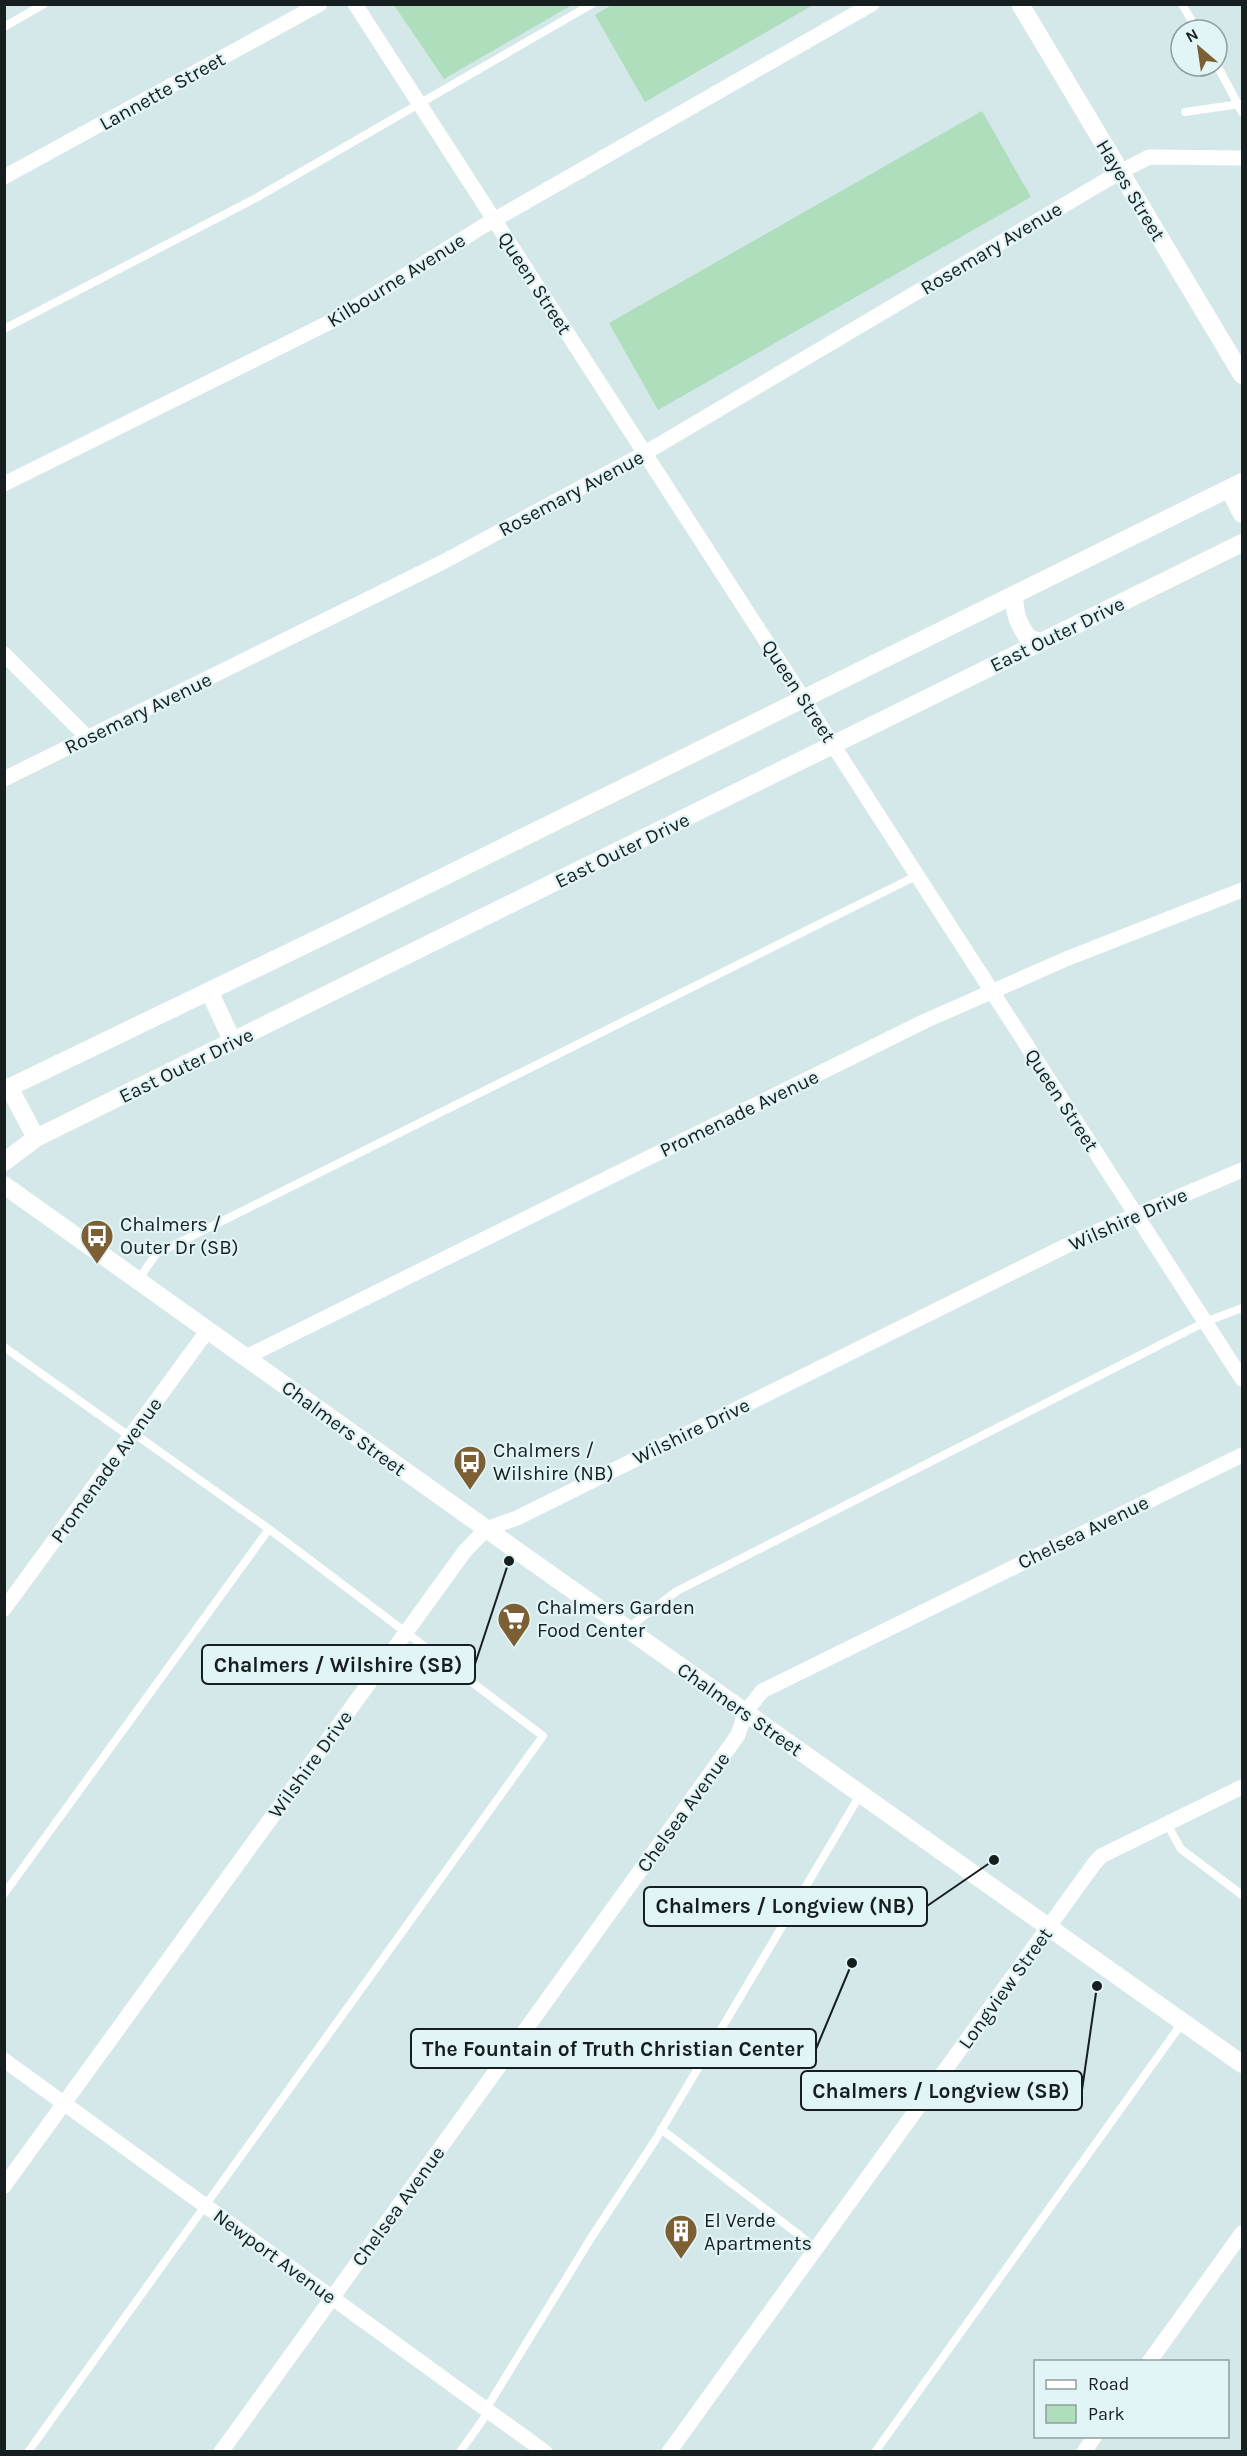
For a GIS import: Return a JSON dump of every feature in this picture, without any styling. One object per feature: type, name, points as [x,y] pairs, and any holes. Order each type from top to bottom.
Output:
[{"type":"street","name":"Lannette Street","points":[[4,177],[320,4]]},
{"type":"street","name":"Queen Street","points":[[355,4],[1242,1379]]},
{"type":"street","name":"Kilbourne Avenue","points":[[4,484],[336,319],[480,228],[872,4]]},
{"type":"street","name":"Hayes Street","points":[[1020,4],[1242,375]]},
{"type":"street","name":"Rosemary Avenue","points":[[4,779],[443,562],[645,453],[1149,157],[1242,158]]},
{"type":"street","points":[[36,1138],[7,1088],[209,992],[1236,485],[1242,514]]},
{"type":"street","name":"East Outer Drive","points":[[4,1162],[36,1138],[1242,543]]},
{"type":"street","points":[[1014,595],[1015,617],[1028,638],[1041,642]]},
{"type":"street","points":[[4,654],[88,738]]},
{"type":"street","name":"Promenade Avenue","points":[[246,1357],[915,1027],[1077,955],[1242,890]]},
{"type":"street","points":[[209,992],[233,1042]]},
{"type":"street","name":"Wilshire Drive","points":[[4,2186],[465,1551],[486,1529],[517,1518],[1082,1238],[1242,1170]]},
{"type":"street","name":"Chalmers Street","points":[[4,1185],[860,1795],[1242,2064]]},
{"type":"street","name":"Promenade Avenue","points":[[4,1609],[208,1330]]},
{"type":"street","name":"Chelsea Avenue","points":[[221,2451],[738,1735],[745,1713],[762,1691],[1242,1455]]},
{"type":"street","name":"Longview Street","points":[[669,2451],[1101,1856],[1242,1787]]},
{"type":"street","name":"Newport Avenue","points":[[4,2060],[545,2451]]},
{"type":"street","points":[[1150,2360],[1242,2233]]},
{"type":"street","points":[[1084,2451],[1094,2438]]},
{"type":"lane","points":[[4,27],[44,4]]},
{"type":"lane","points":[[4,329],[256,198],[592,4]]},
{"type":"lane","points":[[1182,4],[1190,18]]},
{"type":"lane","points":[[1185,112],[1241,108],[1224,78]]},
{"type":"lane","points":[[138,1280],[156,1254],[918,875]]},
{"type":"lane","points":[[627,1629],[677,1591],[1205,1322],[1242,1308]]},
{"type":"lane","points":[[4,1347],[269,1529],[543,1736],[28,2451]]},
{"type":"lane","points":[[4,1893],[269,1529]]},
{"type":"lane","points":[[460,2451],[488,2410],[537,2325],[661,2129],[860,1795]]},
{"type":"lane","points":[[1167,1824],[1181,1850],[1242,1895]]},
{"type":"lane","points":[[875,2451],[1182,2023]]},
{"type":"lane","points":[[661,2129],[816,2248]]},
{"type":"green space","points":[[613,4],[813,5],[645,102],[595,15]]},
{"type":"green space","points":[[394,5],[572,5],[444,79]]},
{"type":"green space","points":[[982,111],[1031,197],[658,410],[609,323]]},
{"type":"place","name":"Chalmers / Outer Dr (SB)","points":[[97,1265]]},
{"type":"place","name":"Chalmers / Wilshire (NB)","points":[[470,1491]]},
{"type":"place","name":"Chalmers / Wilshire (SB)","points":[[509,1561]]},
{"type":"place","name":"Chalmers Garden Food Center","points":[[514,1648]]},
{"type":"place","name":"Chalmers / Longview (NB)","points":[[994,1860]]},
{"type":"place","name":"The Fountain of Truth Christian Center","points":[[852,1963]]},
{"type":"place","name":"Chalmers / Longview (SB)","points":[[1097,1986]]},
{"type":"place","name":"El Verde Apartments","points":[[681,2260]]}]
